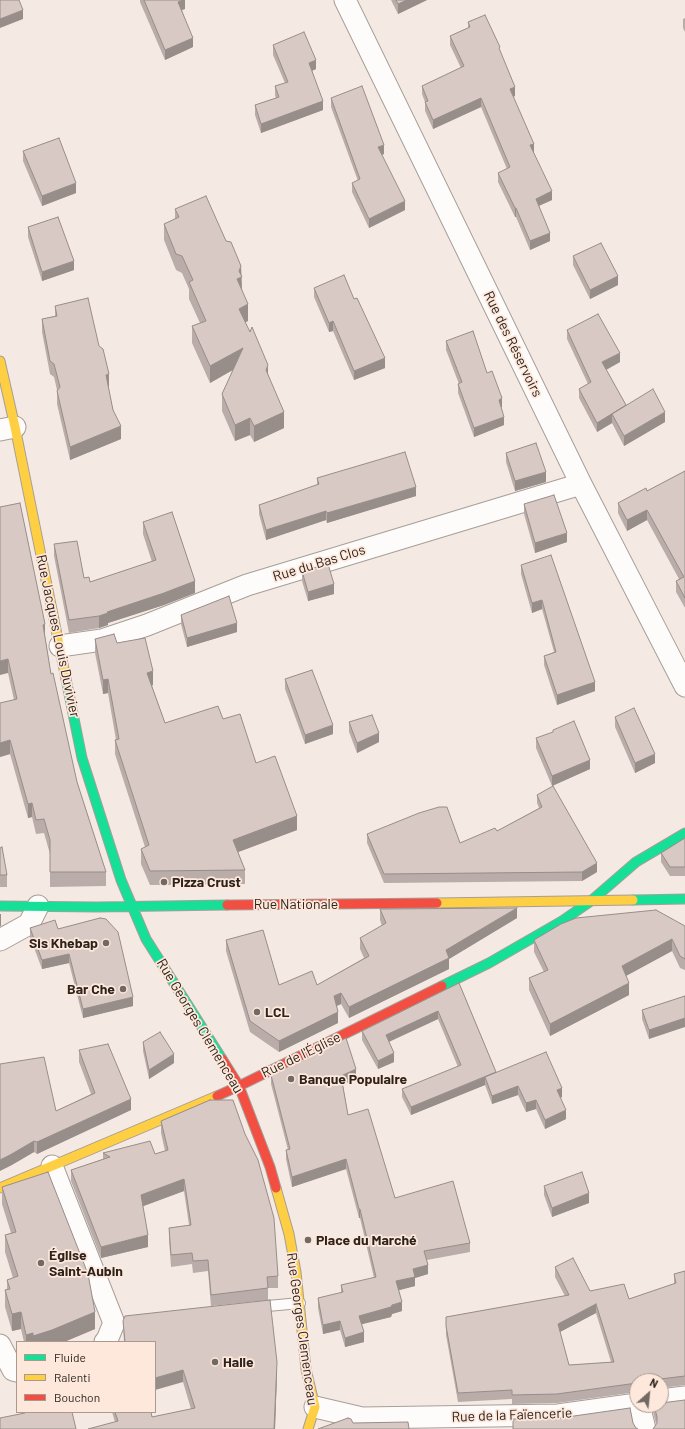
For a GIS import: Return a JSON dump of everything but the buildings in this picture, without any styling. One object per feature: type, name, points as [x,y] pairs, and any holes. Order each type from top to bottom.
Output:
[{"type":"street","name":"Rue des Réservoirs","points":[[345,0],[581,484],[685,686]]},
{"type":"street","name":"Rue Jacques Louis Duvivier","points":[[0,361],[7,429],[60,646],[82,758],[121,880],[132,906]]},
{"type":"street","name":"Rue du Bas Clos","points":[[60,646],[102,640],[147,625],[247,585],[581,484]]},
{"type":"street","name":"Rue de l'Église","points":[[0,1188],[239,1086],[489,963],[562,921],[591,901],[636,862],[685,833]]},
{"type":"street","name":"Rue Nationale","points":[[0,906],[97,907],[498,903],[685,899]]},
{"type":"street","points":[[0,940],[29,924],[38,906]]},
{"type":"street","name":"Rue Georges Clemenceau","points":[[132,906],[146,939],[239,1086],[270,1167],[289,1234],[300,1303],[306,1369],[315,1407],[308,1429]]},
{"type":"street","points":[[52,1166],[113,1329]]},
{"type":"street","points":[[0,1345],[13,1370],[16,1371]]},
{"type":"street","points":[[669,1399],[685,1397]]},
{"type":"street","name":"Rue de la Faïencerie","points":[[315,1407],[362,1418],[558,1416],[629,1405]]},
{"type":"street","points":[[640,1413],[644,1429]]},
{"type":"lane","points":[[246,1309],[300,1303]]},
{"type":"traffic: fast","points":[[66,679],[82,758],[121,880],[146,939],[222,1059]]},
{"type":"traffic: fast","points":[[442,986],[489,963],[562,921],[591,901],[636,862],[685,833]]},
{"type":"traffic: fast","points":[[633,900],[685,899]]},
{"type":"traffic: fast","points":[[0,906],[97,907],[227,905]]},
{"type":"traffic: slow","points":[[0,361],[15,427],[66,679]]},
{"type":"traffic: slow","points":[[437,903],[633,900]]},
{"type":"traffic: slow","points":[[0,1188],[217,1096]]},
{"type":"traffic: slow","points":[[276,1188],[289,1234],[296,1272],[306,1369],[315,1407],[308,1429]]},
{"type":"traffic: jam","points":[[227,905],[437,903]]},
{"type":"traffic: jam","points":[[217,1096],[442,986]]},
{"type":"traffic: jam","points":[[222,1059],[239,1086],[270,1167],[276,1188]]},
{"type":"place","name":"Pizza Crust","points":[[164,882]]},
{"type":"place","name":"Sis Khebap","points":[[106,943]]},
{"type":"place","name":"Bar Che","points":[[123,989]]},
{"type":"place","name":"LCL","points":[[257,1012]]},
{"type":"place","name":"Banque Populaire","points":[[291,1079]]},
{"type":"place","name":"Place du Marché","points":[[308,1240]]},
{"type":"place","name":"Église Saint-Aubin","points":[[41,1263]]},
{"type":"place","name":"Halle","points":[[215,1362]]}]
